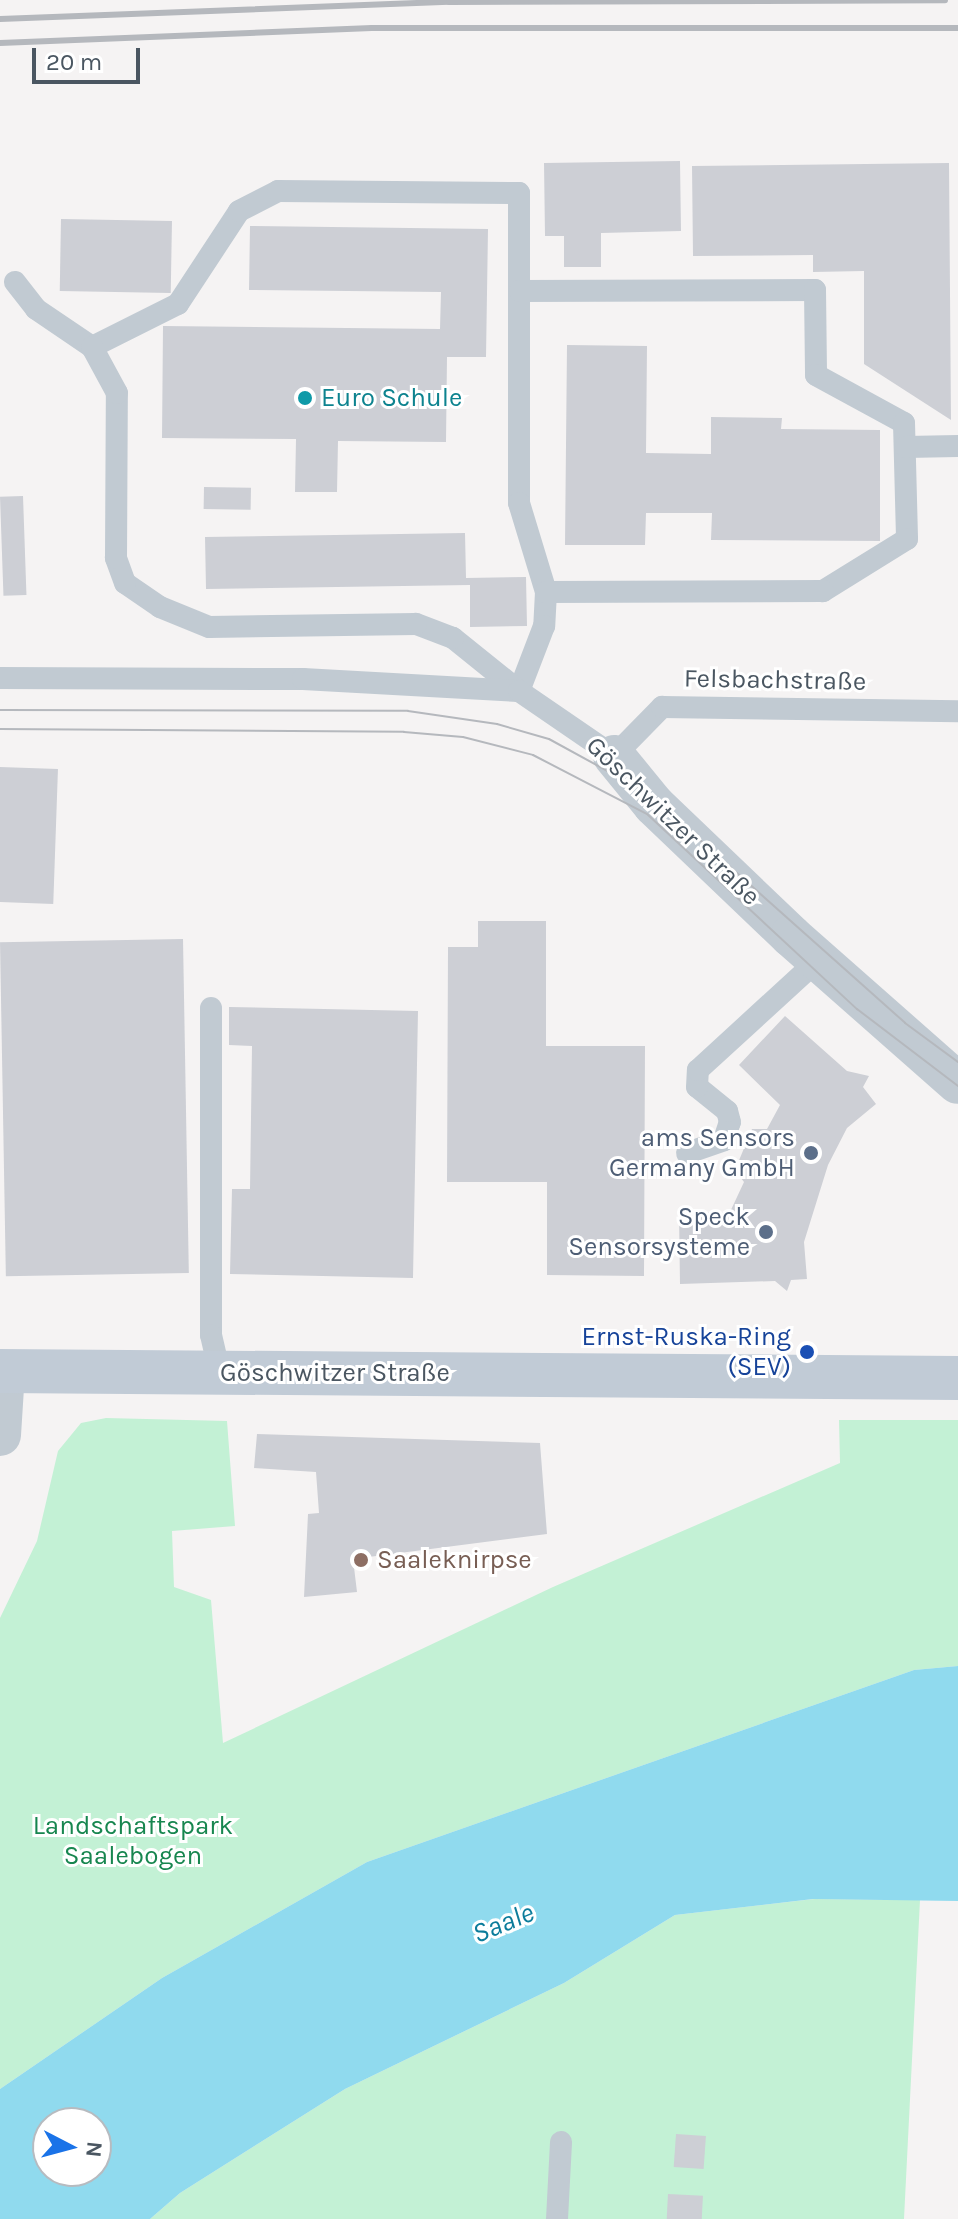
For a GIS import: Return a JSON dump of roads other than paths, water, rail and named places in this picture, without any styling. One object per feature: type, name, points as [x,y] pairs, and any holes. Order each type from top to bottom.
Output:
[{"type":"main road","name":"Göschwitzer Straße","points":[[2,1371],[958,1378]]},
{"type":"street","name":"Göschwitzer Straße","points":[[614,756],[654,805],[818,960],[958,1083]]},
{"type":"street","points":[[0,1435],[2,1371]]},
{"type":"lane","points":[[15,282],[36,309],[92,347],[117,393],[116,558],[125,583],[160,607],[209,627],[416,624],[453,638],[519,691],[544,626],[546,592],[519,503],[519,193],[278,191],[239,211],[178,304],[92,347]]},
{"type":"lane","points":[[520,291],[815,290],[816,375],[904,423],[907,539],[823,591],[546,592]]},
{"type":"lane","points":[[906,447],[958,446]]},
{"type":"lane","name":"Göschwitzer Straße","points":[[0,678],[303,679],[462,684],[519,691],[614,756]]},
{"type":"lane","name":"Felsbachstraße","points":[[614,756],[662,707],[958,711]]},
{"type":"lane","points":[[687,1153],[724,1140],[730,1122],[727,1111],[697,1087],[698,1070],[818,960]]},
{"type":"lane","points":[[211,1008],[211,1335],[220,1373]]},
{"type":"lane","points":[[557,2219],[561,2142]]},
{"type":"water","name":"Saale","points":[[958,1666],[958,1901],[813,1899],[675,1915],[564,1983],[345,2089],[180,2193],[150,2219],[0,2219],[0,2089],[162,1978],[367,1862],[914,1670]]},
{"type":"tram line","points":[[0,710],[408,711],[497,724],[549,739],[646,792],[905,1023],[958,1062]]},
{"type":"tram line","points":[[0,729],[404,732],[463,737],[533,755],[647,814],[857,1009],[958,1086]]},
{"type":"railway","points":[[0,19],[449,2],[945,0]]},
{"type":"railway","points":[[0,43],[372,28],[958,28]]},
{"type":"place","name":"Euro Schule","points":[[305,398]]},
{"type":"place","name":"ams Sensors Germany GmbH","points":[[811,1153]]},
{"type":"place","name":"Speck Sensorsysteme","points":[[766,1232]]},
{"type":"place","name":"Ernst-Ruska-Ring (SEV)","points":[[807,1352]]},
{"type":"place","name":"Saaleknirpse","points":[[361,1560]]},
{"type":"park label","name":"Landschaftspark Saalebogen","points":[[133,1841]]}]
